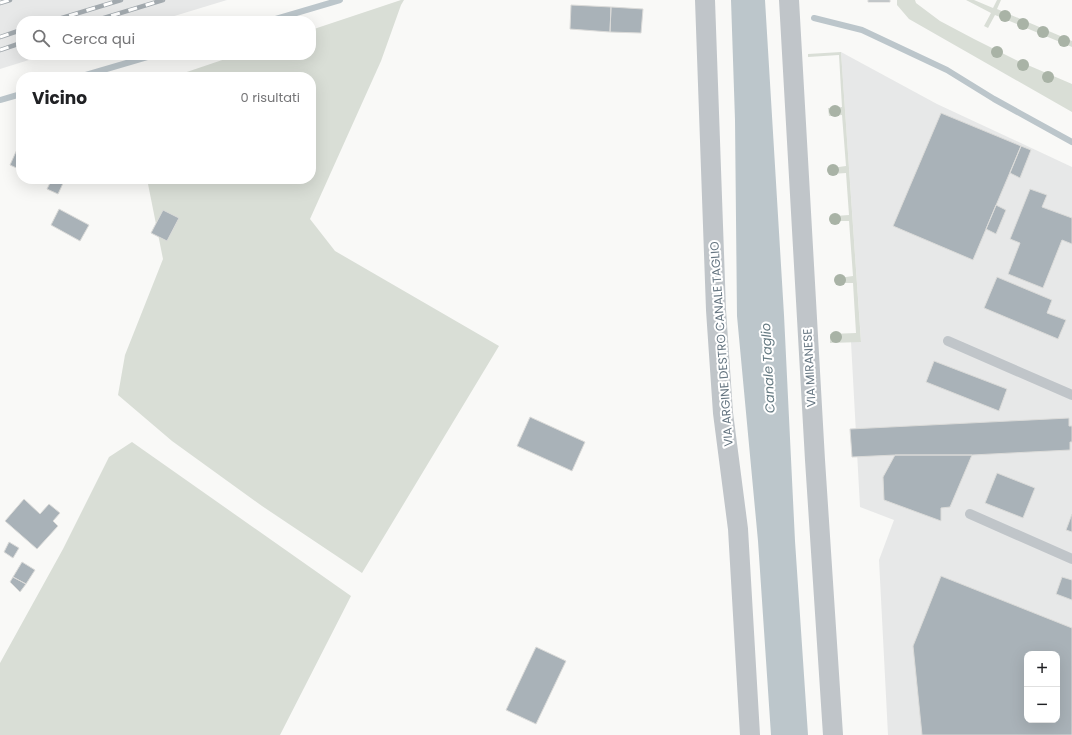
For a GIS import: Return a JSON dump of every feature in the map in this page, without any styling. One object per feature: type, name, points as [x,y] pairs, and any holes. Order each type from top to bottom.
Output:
[{"type":"street","name":"VIA ARGINE DESTRO CANALE TAGLIO","points":[[705,0],[716,310],[723,413],[738,529],[750,735]]},
{"type":"street","name":"VIA MIRANESE","points":[[789,0],[814,452],[833,735]]},
{"type":"lane","points":[[948,340],[1072,395]]},
{"type":"lane","points":[[970,514],[1072,559]]},
{"type":"shaded area","points":[[0,0],[227,0],[174,16],[16,16],[16,60],[29,60],[0,69]]},
{"type":"shaded area","points":[[404,0],[381,61],[310,219],[335,251],[499,346],[362,573],[262,506],[172,441],[118,395],[125,355],[163,259],[148,184],[316,184],[316,72],[187,72],[222,60],[316,60],[316,28]]},
{"type":"shaded area","points":[[897,0],[915,0],[916,3],[940,21],[1016,60],[1072,84],[1072,112],[909,19],[897,5]]},
{"type":"shaded area","points":[[966,0],[974,0],[993,8],[997,0],[1001,0],[997,9],[1072,41],[1072,47],[995,15],[988,28],[984,26],[991,13]]},
{"type":"shaded area","points":[[841,52],[937,104],[1072,167],[1072,735],[888,735],[879,560],[894,520],[860,507],[851,342],[861,341]]},
{"type":"shaded area","points":[[841,52],[861,342],[830,343],[830,334],[856,333],[853,283],[839,283],[839,278],[853,276],[849,221],[835,221],[835,216],[849,215],[846,173],[832,174],[832,168],[846,166],[842,115],[829,116],[828,108],[842,107],[839,55],[808,57],[808,54]]},
{"type":"shaded area","points":[[132,442],[351,596],[280,735],[0,735],[0,663],[63,549],[109,457]]},
{"type":"water","name":"Canale Taglio","points":[[731,0],[765,0],[784,315],[795,541],[808,735],[771,735],[758,541],[737,316],[735,120]]},
{"type":"building","points":[[868,0],[890,0],[890,2],[868,2]]},
{"type":"building","points":[[571,5],[611,7],[610,32],[570,29]]},
{"type":"building","points":[[611,7],[643,9],[641,33],[610,32]]},
{"type":"building","points":[[941,113],[1021,146],[973,260],[893,226]]},
{"type":"building","points":[[1021,146],[1031,150],[1020,178],[1010,173]]},
{"type":"building","points":[[16,152],[16,168],[10,165]]},
{"type":"building","points":[[50,184],[63,184],[58,194],[47,189]]},
{"type":"building","points":[[1030,189],[1047,195],[1042,207],[1072,218],[1072,244],[1062,240],[1043,288],[1008,274],[1020,243],[1010,239]]},
{"type":"building","points":[[996,205],[1006,210],[996,234],[986,229]]},
{"type":"building","points":[[59,209],[89,225],[80,241],[51,225]]},
{"type":"building","points":[[163,210],[179,218],[167,241],[151,233]]},
{"type":"building","points":[[997,277],[1052,300],[1047,313],[1066,320],[1058,339],[984,308]]},
{"type":"building","points":[[934,361],[1007,389],[999,411],[926,382]]},
{"type":"building","points":[[530,417],[585,442],[572,471],[517,446]]},
{"type":"building","points":[[1069,418],[1069,426],[1072,426],[1072,442],[1070,442],[1070,450],[972,455],[895,455],[852,457],[850,429]]},
{"type":"building","points":[[895,455],[972,455],[950,507],[941,508],[941,521],[884,500],[883,477]]},
{"type":"building","points":[[997,473],[1035,488],[1023,518],[985,503]]},
{"type":"building","points":[[24,499],[40,514],[49,504],[60,513],[53,521],[58,526],[37,549],[5,521]]},
{"type":"building","points":[[1072,514],[1072,532],[1066,530]]},
{"type":"building","points":[[9,542],[19,548],[13,558],[4,552]]},
{"type":"building","points":[[22,562],[35,570],[26,584],[13,577]]},
{"type":"building","points":[[941,576],[1072,628],[1072,735],[922,735],[913,646]]},
{"type":"building","points":[[13,577],[26,584],[20,592],[10,582]]},
{"type":"building","points":[[1062,577],[1072,580],[1072,600],[1056,594]]},
{"type":"building","points":[[536,647],[566,661],[536,724],[506,710]]},
{"type":"waterway","points":[[286,16],[340,0]]},
{"type":"waterway","points":[[814,18],[862,30],[947,70],[994,99],[1072,142]]},
{"type":"waterway","points":[[96,72],[137,60]]},
{"type":"waterway","points":[[0,100],[16,95]]},
{"type":"railway","points":[[0,3],[10,0]]},
{"type":"railway","points":[[68,16],[121,0]]},
{"type":"railway","points":[[110,16],[163,0]]},
{"type":"railway","points":[[0,37],[16,32]]},
{"type":"railway","points":[[0,50],[16,45]]}]
